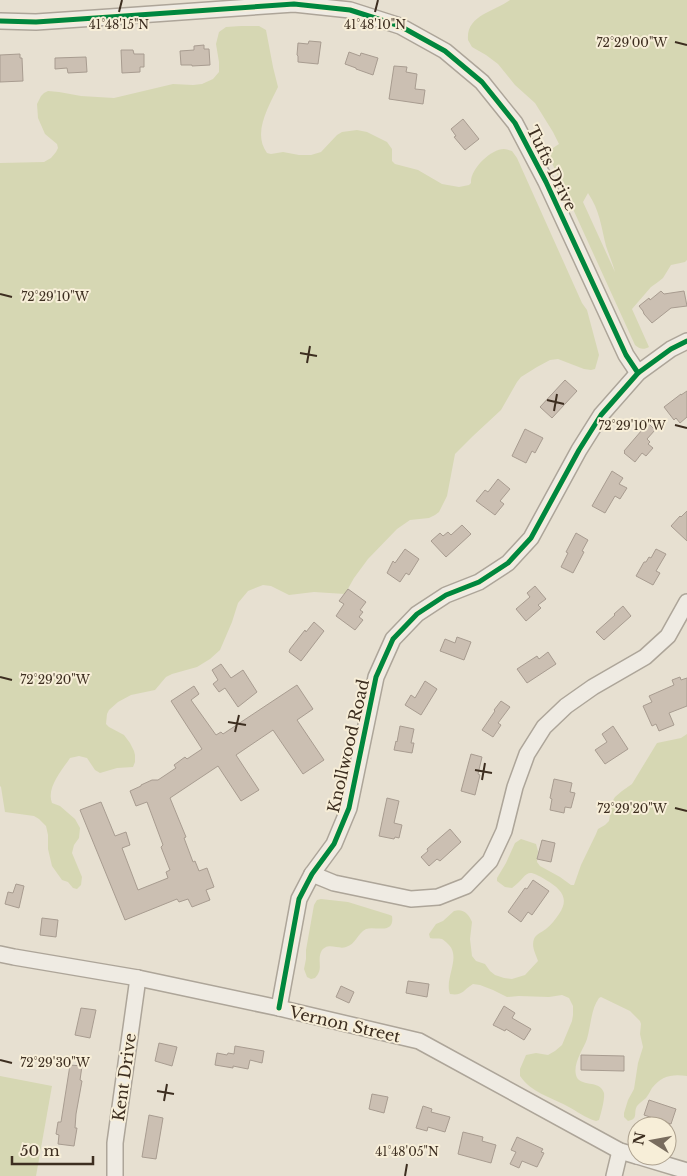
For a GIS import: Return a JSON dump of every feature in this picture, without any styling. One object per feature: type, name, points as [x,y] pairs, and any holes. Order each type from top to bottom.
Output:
[{"type":"street","name":"Tufts Drive","points":[[0,21],[36,22],[173,6],[294,4],[350,10],[400,26],[445,52],[482,82],[515,123],[546,182],[626,355],[638,373]]},
{"type":"street","name":"Knollwood Road","points":[[279,1008],[299,898],[312,874],[334,844],[349,808],[376,677],[393,639],[417,614],[446,595],[479,582],[508,563],[531,538],[579,450],[601,415],[638,373],[671,349],[687,341]]},
{"type":"street","points":[[312,874],[334,883],[411,899],[438,897],[466,886],[490,861],[504,831],[515,787],[528,754],[544,727],[566,706],[593,687],[645,657],[668,636],[687,602]]},
{"type":"street","name":"Vernon Street","points":[[0,954],[138,978],[279,1008],[419,1041],[620,1151],[627,1153]]},
{"type":"street","name":"Kent Drive","points":[[115,1176],[115,1144],[138,978]]},
{"type":"street","points":[[614,1176],[620,1151]]},
{"type":"street","name":"Vernon Street","points":[[670,1166],[687,1171]]},
{"type":"green space","points":[[510,0],[687,0],[687,260],[671,265],[663,278],[651,287],[632,309],[649,347],[647,348],[642,349],[635,345],[547,152],[559,144],[553,132],[535,103],[515,85],[498,64],[472,47],[468,40],[471,25],[476,20]],"holes":[[[588,193],[598,212],[606,246],[615,272],[583,202]]]},
{"type":"green space","points":[[259,26],[266,30],[278,87],[263,120],[261,137],[267,153],[283,152],[311,155],[321,152],[342,132],[357,130],[367,132],[387,142],[392,149],[392,161],[395,164],[418,170],[442,184],[459,187],[471,183],[478,166],[493,152],[505,149],[512,151],[517,158],[582,303],[587,310],[599,355],[595,369],[584,369],[558,359],[550,360],[521,377],[501,410],[455,454],[447,496],[439,512],[429,518],[410,520],[397,529],[368,559],[345,594],[314,592],[289,595],[271,586],[263,585],[248,591],[238,603],[220,650],[210,659],[197,667],[166,677],[155,690],[131,695],[118,702],[109,710],[106,724],[124,735],[130,743],[135,755],[133,767],[117,768],[100,773],[95,770],[87,758],[79,756],[70,758],[56,779],[51,791],[52,803],[60,806],[75,819],[80,828],[79,838],[74,845],[72,853],[82,877],[81,885],[77,889],[62,880],[52,866],[46,826],[34,816],[5,812],[0,786],[0,163],[44,162],[56,152],[57,144],[45,134],[38,118],[37,104],[44,93],[48,91],[114,98],[173,84],[202,84],[213,79],[219,72],[216,44],[219,32],[226,27]]},
{"type":"green space","points":[[687,734],[687,1076],[676,1075],[663,1078],[637,1106],[635,1116],[627,1116],[627,1120],[624,1117],[624,1113],[634,1089],[638,1063],[643,1047],[640,1034],[641,1024],[630,1011],[601,997],[594,1007],[587,1039],[575,1070],[578,1079],[598,1086],[604,1093],[599,1120],[596,1121],[541,1094],[524,1082],[520,1076],[520,1069],[526,1055],[536,1053],[548,1055],[562,1045],[573,1015],[573,1006],[569,998],[562,995],[549,997],[507,997],[480,985],[473,984],[460,993],[450,994],[449,981],[453,961],[452,949],[443,939],[430,938],[429,934],[436,924],[443,921],[454,911],[463,911],[472,922],[470,939],[472,956],[476,961],[485,964],[495,975],[504,978],[512,979],[525,975],[538,961],[533,948],[534,939],[550,926],[556,918],[562,908],[564,899],[560,890],[534,874],[527,874],[512,888],[505,887],[497,881],[515,843],[521,839],[536,844],[538,851],[537,862],[540,866],[574,885],[598,829],[609,821],[612,802],[615,797],[632,784],[657,743],[681,738]]},
{"type":"green space","points":[[317,900],[348,902],[390,915],[392,916],[392,922],[387,928],[366,929],[349,946],[343,948],[329,946],[323,949],[320,956],[318,975],[311,979],[307,977],[304,969],[306,950],[314,905]]},
{"type":"green space","points":[[0,1076],[52,1086],[36,1176],[0,1176]]},
{"type":"building","points":[[309,41],[321,42],[318,64],[298,62],[298,43],[308,44]]},
{"type":"building","points":[[204,45],[204,49],[209,49],[210,65],[181,65],[180,51],[194,50],[194,46]]},
{"type":"building","points":[[121,50],[133,50],[134,54],[144,54],[144,67],[140,67],[140,72],[122,73]]},
{"type":"building","points":[[349,52],[360,56],[361,53],[378,58],[373,75],[345,64]]},
{"type":"building","points":[[20,54],[20,58],[22,58],[23,81],[0,82],[0,55]]},
{"type":"building","points":[[86,57],[87,72],[68,73],[67,68],[55,69],[55,58]]},
{"type":"building","points":[[394,66],[407,67],[406,72],[417,74],[415,89],[425,90],[423,104],[389,99]]},
{"type":"building","points":[[463,119],[479,139],[465,150],[454,137],[456,136],[451,129]]},
{"type":"building","points":[[661,291],[664,294],[684,291],[687,306],[671,308],[652,323],[639,306]]},
{"type":"building","points":[[565,380],[577,391],[552,418],[540,407]]},
{"type":"building","points":[[687,391],[687,417],[680,423],[676,418],[674,420],[664,407]]},
{"type":"building","points":[[648,423],[655,430],[647,439],[650,442],[648,444],[653,448],[646,456],[642,453],[635,462],[624,451]]},
{"type":"building","points":[[525,429],[543,438],[535,453],[532,451],[526,463],[512,456]]},
{"type":"building","points":[[612,471],[623,478],[619,484],[627,488],[620,499],[615,496],[605,513],[592,506]]},
{"type":"building","points":[[498,479],[510,489],[500,501],[504,504],[495,515],[476,501],[485,490],[488,492]]},
{"type":"building","points":[[687,511],[687,541],[671,526]]},
{"type":"building","points":[[462,525],[471,534],[446,557],[431,541],[440,533],[443,536],[448,532],[451,535]]},
{"type":"building","points":[[576,533],[588,540],[573,573],[561,567]]},
{"type":"building","points":[[405,549],[419,559],[409,575],[406,573],[400,582],[387,573],[393,561],[395,563]]},
{"type":"building","points":[[656,549],[666,554],[656,571],[660,573],[653,585],[636,576],[644,562],[649,557],[651,558]]},
{"type":"building","points":[[535,586],[546,599],[538,605],[541,608],[526,621],[516,609],[530,597],[527,593]]},
{"type":"building","points":[[348,589],[366,602],[360,610],[363,612],[359,617],[363,620],[355,630],[336,616],[344,604],[339,601]]},
{"type":"building","points":[[623,606],[631,616],[604,640],[596,632]]},
{"type":"building","points":[[314,622],[324,631],[301,661],[289,652],[290,649]]},
{"type":"building","points":[[457,637],[471,642],[464,660],[440,651],[445,639],[455,643]]},
{"type":"building","points":[[548,652],[556,664],[527,683],[517,669],[537,656],[539,659]]},
{"type":"building","points":[[221,664],[231,678],[243,670],[257,692],[238,707],[225,688],[219,692],[213,684],[218,680],[212,670]]},
{"type":"building","points":[[680,677],[681,680],[687,678],[687,706],[669,713],[674,725],[659,731],[656,724],[652,726],[643,706],[652,702],[649,696],[674,685],[672,680]]},
{"type":"building","points":[[425,681],[437,689],[421,715],[405,705],[411,695],[415,698]]},
{"type":"building","points":[[297,685],[313,709],[297,720],[324,760],[303,774],[273,730],[236,755],[259,790],[241,801],[218,766],[170,798],[186,837],[184,838],[193,862],[195,861],[199,871],[207,868],[214,887],[206,890],[210,900],[192,907],[188,899],[179,902],[177,899],[125,920],[80,810],[101,802],[115,836],[126,832],[130,845],[122,848],[138,890],[168,878],[166,872],[170,870],[147,802],[136,806],[130,791],[152,780],[158,780],[176,768],[174,765],[185,757],[187,759],[202,749],[171,701],[194,686],[199,694],[191,700],[216,735],[221,732],[223,734]]},
{"type":"building","points":[[501,701],[510,707],[498,723],[501,725],[493,737],[482,730]]},
{"type":"building","points":[[400,726],[414,729],[411,743],[414,743],[412,753],[394,750]]},
{"type":"building","points":[[613,726],[628,749],[605,764],[595,750],[607,742],[602,734]]},
{"type":"building","points":[[471,754],[482,757],[475,795],[461,791]]},
{"type":"building","points":[[554,779],[572,783],[570,792],[575,793],[571,808],[565,807],[564,813],[550,810],[552,799],[550,798]]},
{"type":"building","points":[[387,798],[399,801],[394,823],[402,825],[399,838],[379,836]]},
{"type":"building","points":[[450,829],[461,842],[440,861],[437,859],[429,866],[421,857],[428,851],[427,849]]},
{"type":"building","points":[[542,840],[555,843],[551,862],[537,859]]},
{"type":"building","points":[[533,880],[549,891],[532,915],[528,912],[521,922],[508,912]]},
{"type":"building","points":[[16,884],[24,886],[19,908],[5,904],[8,892],[13,893]]},
{"type":"building","points":[[42,918],[58,920],[56,937],[40,935]]},
{"type":"building","points":[[408,981],[429,984],[427,997],[406,993]]},
{"type":"building","points":[[341,986],[354,992],[349,1003],[336,997]]},
{"type":"building","points":[[504,1006],[515,1013],[512,1018],[531,1029],[524,1040],[506,1029],[505,1031],[493,1025]]},
{"type":"building","points":[[81,1008],[96,1010],[90,1038],[75,1035]]},
{"type":"building","points":[[159,1043],[177,1047],[172,1066],[155,1061]]},
{"type":"building","points":[[235,1046],[264,1051],[262,1063],[250,1060],[248,1069],[215,1065],[217,1053],[234,1054]]},
{"type":"building","points":[[581,1055],[624,1056],[624,1071],[581,1070]]},
{"type":"building","points":[[70,1065],[82,1066],[74,1146],[58,1144],[59,1135],[56,1134],[58,1122],[61,1122]]},
{"type":"building","points":[[372,1094],[388,1097],[384,1113],[369,1109]]},
{"type":"building","points":[[649,1100],[676,1109],[674,1116],[644,1115]]},
{"type":"building","points":[[423,1106],[432,1109],[431,1112],[450,1117],[445,1132],[428,1127],[427,1131],[416,1128]]},
{"type":"building","points":[[149,1115],[163,1118],[156,1159],[142,1157]]},
{"type":"building","points":[[463,1132],[483,1137],[482,1141],[496,1145],[491,1163],[458,1154]]},
{"type":"building","points":[[517,1137],[543,1149],[541,1152],[544,1153],[537,1167],[522,1161],[519,1168],[510,1164],[516,1152],[511,1150]]},
{"type":"cycle path","points":[[0,21],[36,22],[294,4],[350,10],[400,26],[445,51],[482,82],[515,123],[546,182],[626,355],[638,373]]},
{"type":"cycle path","points":[[279,1008],[299,899],[312,874],[334,844],[349,808],[376,677],[393,639],[417,614],[446,595],[479,582],[508,563],[531,538],[579,450],[601,415],[638,373],[671,349],[687,341]]}]
